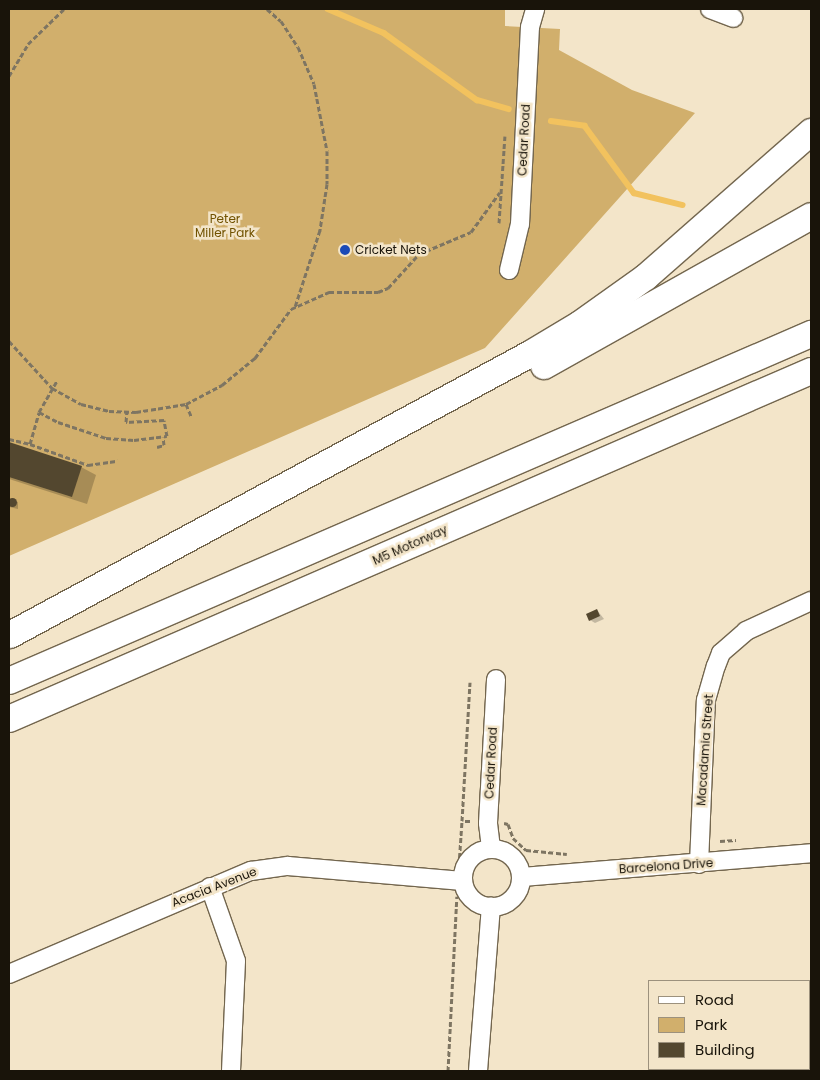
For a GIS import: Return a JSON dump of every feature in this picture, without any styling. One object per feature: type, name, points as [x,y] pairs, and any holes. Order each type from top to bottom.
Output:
[{"type":"highway","points":[[9,635],[532,354],[580,324],[646,277],[811,132]]},
{"type":"highway","points":[[9,635],[540,368],[811,216]]},
{"type":"highway","points":[[9,681],[811,334]]},
{"type":"highway","name":"M5 Motorway","points":[[9,718],[811,371]]},
{"type":"highway","points":[[742,401],[811,375]]},
{"type":"street","name":"Cedar Road","points":[[508,270],[520,224],[530,27],[535,9]]},
{"type":"street","points":[[710,9],[733,18]]},
{"type":"street","name":"Macadamia Street","points":[[699,864],[706,700],[718,660],[732,642],[746,631],[811,601]]},
{"type":"street","name":"Cedar Road","points":[[491,848],[488,823],[496,679]]},
{"type":"street","points":[[491,848],[509,853],[520,868],[522,877],[516,895],[500,906],[491,907],[469,896],[460,881],[466,862],[473,855],[491,848]]},
{"type":"street","name":"Barcelona Drive","points":[[522,877],[811,854]]},
{"type":"street","name":"Acacia Avenue","points":[[9,974],[251,871],[288,866],[460,881]]},
{"type":"street","points":[[210,887],[236,961],[231,1071]]},
{"type":"street","points":[[478,1071],[491,907]]},
{"type":"path","points":[[9,76],[28,44],[64,9]]},
{"type":"path","points":[[9,341],[52,388],[81,404],[127,411],[168,409],[186,404],[222,385],[255,358],[295,308],[313,260],[322,222],[327,151],[314,84],[298,46],[267,9]]},
{"type":"path","points":[[295,308],[329,292],[378,292],[388,288],[419,254],[470,232],[500,192]]},
{"type":"path","points":[[30,444],[39,412],[57,381]]},
{"type":"path","points":[[186,404],[190,416]]},
{"type":"path","points":[[39,412],[58,422],[106,438],[134,440],[167,436],[164,420],[126,422],[127,411]]},
{"type":"path","points":[[157,446],[164,445],[163,437]]},
{"type":"path","points":[[9,439],[30,444],[88,465],[118,461]]},
{"type":"path","points":[[448,1071],[470,682]]},
{"type":"path","points":[[462,821],[508,824],[513,838],[526,850],[574,854]]},
{"type":"path","points":[[700,845],[742,840]]},
{"type":"green space","name":"Peter Miller Park","points":[[9,9],[505,9],[505,26],[560,29],[559,50],[632,90],[695,113],[485,348],[9,556]]},
{"type":"building","points":[[9,442],[82,466],[72,497],[9,477]]},
{"type":"building","points":[[12,497],[17,502],[12,507],[7,502]]},
{"type":"building","points":[[597,609],[600,616],[589,621],[586,614]]},
{"type":"waterway","points":[[328,9],[384,33],[477,100],[509,109]]},
{"type":"waterway","points":[[551,121],[585,126],[634,193],[683,205]]},
{"type":"place","name":"Cricket Nets","points":[[345,250]]}]
